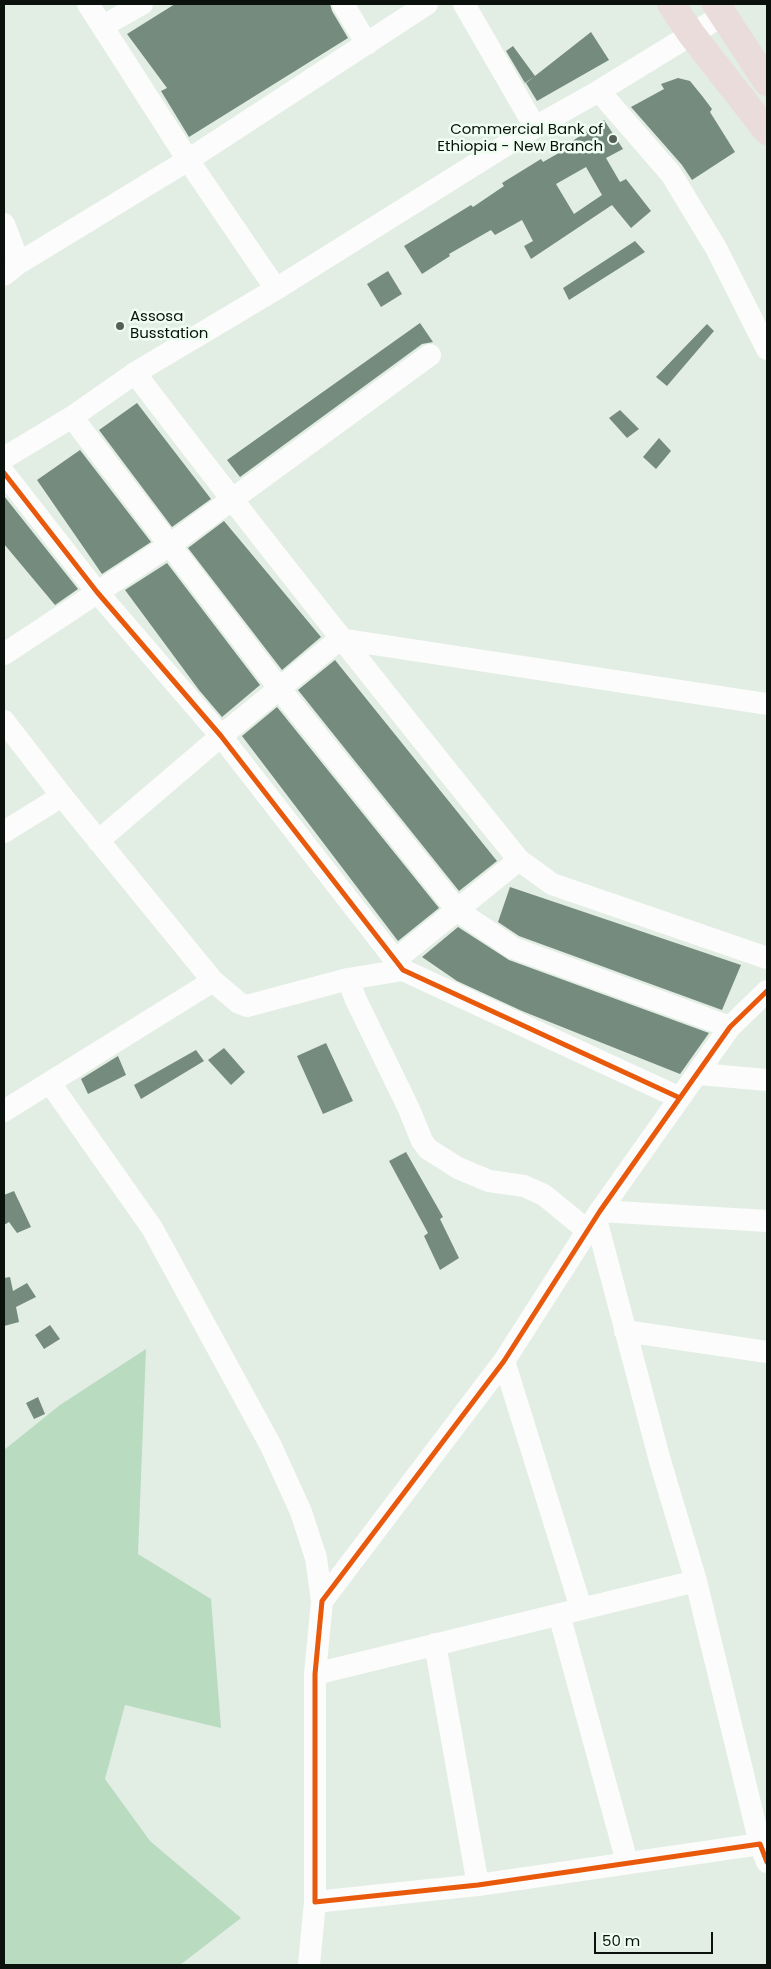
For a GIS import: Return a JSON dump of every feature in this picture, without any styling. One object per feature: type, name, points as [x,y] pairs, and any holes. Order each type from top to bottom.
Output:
[{"type":"highway","points":[[671,4],[692,35],[767,131]]},
{"type":"highway","points":[[720,9],[767,82]]},
{"type":"street","points":[[88,4],[188,160],[276,289]]},
{"type":"street","points":[[103,26],[142,4]]},
{"type":"street","points":[[343,4],[367,44]]},
{"type":"street","points":[[4,224],[11,269],[188,160],[427,4]]},
{"type":"street","points":[[464,4],[536,127]]},
{"type":"street","points":[[4,458],[136,374],[536,127],[600,91],[692,35],[720,9]]},
{"type":"street","points":[[600,91],[671,174],[716,248],[767,349]]},
{"type":"street","points":[[4,654],[171,544],[430,355]]},
{"type":"street","points":[[136,374],[340,639],[519,860],[552,884],[767,958]]},
{"type":"street","points":[[72,416],[279,688],[458,911],[513,948],[730,1027]]},
{"type":"street","points":[[4,473],[97,592],[221,736],[399,966],[680,1098]]},
{"type":"street","points":[[98,841],[221,736],[340,639],[767,704]]},
{"type":"street","points":[[4,721],[98,841],[214,980],[239,1003],[247,1006],[399,966],[458,911],[519,860]]},
{"type":"street","points":[[4,832],[62,796]]},
{"type":"street","points":[[348,979],[422,1141],[428,1149],[458,1168],[489,1181],[524,1186],[595,1220],[767,1220]]},
{"type":"street","points":[[4,1111],[214,980]]},
{"type":"street","points":[[322,1602],[504,1361],[595,1220],[680,1098],[699,1074],[730,1027],[767,991]]},
{"type":"street","points":[[699,1074],[767,1080]]},
{"type":"street","points":[[50,1083],[152,1228],[271,1446],[301,1512],[316,1558],[322,1602],[315,1674],[315,1902],[308,1965]]},
{"type":"street","points":[[315,1902],[478,1885],[627,1862],[764,1853],[696,1581],[660,1461],[595,1220]]},
{"type":"street","points":[[625,1331],[767,1352]]},
{"type":"street","points":[[504,1361],[582,1608]]},
{"type":"street","points":[[315,1674],[696,1581]]},
{"type":"street","points":[[558,1614],[627,1862]]},
{"type":"street","points":[[435,1644],[478,1885]]},
{"type":"green space","points":[[146,1349],[138,1554],[211,1599],[221,1728],[125,1705],[105,1779],[150,1841],[241,1918],[180,1965],[4,1965],[4,1450],[60,1405]]},
{"type":"building","points":[[175,4],[330,4],[332,11],[348,38],[189,137],[161,91],[167,88],[127,34]]},
{"type":"building","points":[[591,32],[609,60],[537,101],[526,83]]},
{"type":"building","points":[[513,46],[535,76],[525,83],[506,51]]},
{"type":"building","points":[[678,78],[690,81],[703,97],[712,109],[710,112],[735,152],[692,180],[682,165],[631,107],[664,89],[661,84]]},
{"type":"building","points":[[604,120],[623,149],[606,158],[620,182],[626,179],[651,211],[631,228],[612,205],[531,259],[524,246],[533,241],[522,220],[495,235],[491,230],[449,254],[450,256],[422,274],[404,246],[471,205],[473,207],[504,186],[502,183],[541,159],[543,162],[573,145],[571,142]],"holes":[[[586,167],[602,195],[574,214],[556,184]]]},
{"type":"building","points":[[635,241],[645,252],[569,300],[563,288]]},
{"type":"building","points":[[388,271],[402,294],[381,307],[367,284]]},
{"type":"building","points":[[420,323],[433,342],[422,344],[240,477],[227,460]]},
{"type":"building","points":[[707,324],[714,331],[667,386],[656,377]]},
{"type":"building","points":[[137,403],[211,499],[172,527],[99,430]]},
{"type":"building","points":[[620,410],[639,429],[627,438],[609,418]]},
{"type":"building","points":[[659,438],[671,451],[656,469],[643,457]]},
{"type":"building","points":[[80,450],[151,542],[102,574],[37,480]]},
{"type":"building","points":[[4,496],[78,589],[55,605],[4,544]]},
{"type":"building","points":[[224,521],[321,637],[282,670],[188,548]]},
{"type":"building","points":[[167,563],[260,685],[222,717],[199,690],[125,590]]},
{"type":"building","points":[[335,660],[497,861],[459,891],[298,690]]},
{"type":"building","points":[[277,707],[439,908],[398,941],[242,736]]},
{"type":"building","points":[[510,887],[741,965],[722,1010],[519,936],[498,922]]},
{"type":"building","points":[[458,927],[509,960],[709,1033],[680,1074],[522,1011],[457,981],[422,957]]},
{"type":"building","points":[[326,1043],[353,1101],[323,1114],[297,1056]]},
{"type":"building","points":[[224,1048],[245,1072],[231,1085],[208,1060]]},
{"type":"building","points":[[196,1050],[204,1061],[141,1099],[134,1085]]},
{"type":"building","points":[[118,1056],[126,1075],[88,1094],[81,1079]]},
{"type":"building","points":[[406,1152],[443,1217],[440,1219],[459,1258],[440,1270],[424,1236],[428,1233],[389,1161]]},
{"type":"building","points":[[14,1191],[31,1227],[17,1233],[9,1222],[4,1225],[4,1195]]},
{"type":"building","points":[[10,1277],[13,1291],[27,1283],[36,1297],[16,1307],[19,1322],[4,1326],[4,1278]]},
{"type":"building","points":[[50,1325],[60,1339],[44,1349],[35,1335]]},
{"type":"building","points":[[38,1397],[45,1414],[34,1419],[26,1403]]},
{"type":"cycle path","points":[[4,473],[97,592],[221,736],[403,970],[680,1098]]},
{"type":"cycle path","points":[[767,991],[730,1027],[600,1211],[504,1361],[322,1601],[315,1674],[315,1902],[478,1885],[760,1844],[767,1862]]},
{"type":"place","name":"Commercial Bank of Ethiopia - New Branch","points":[[613,139]]},
{"type":"place","name":"Assosa Busstation","points":[[120,326]]}]
